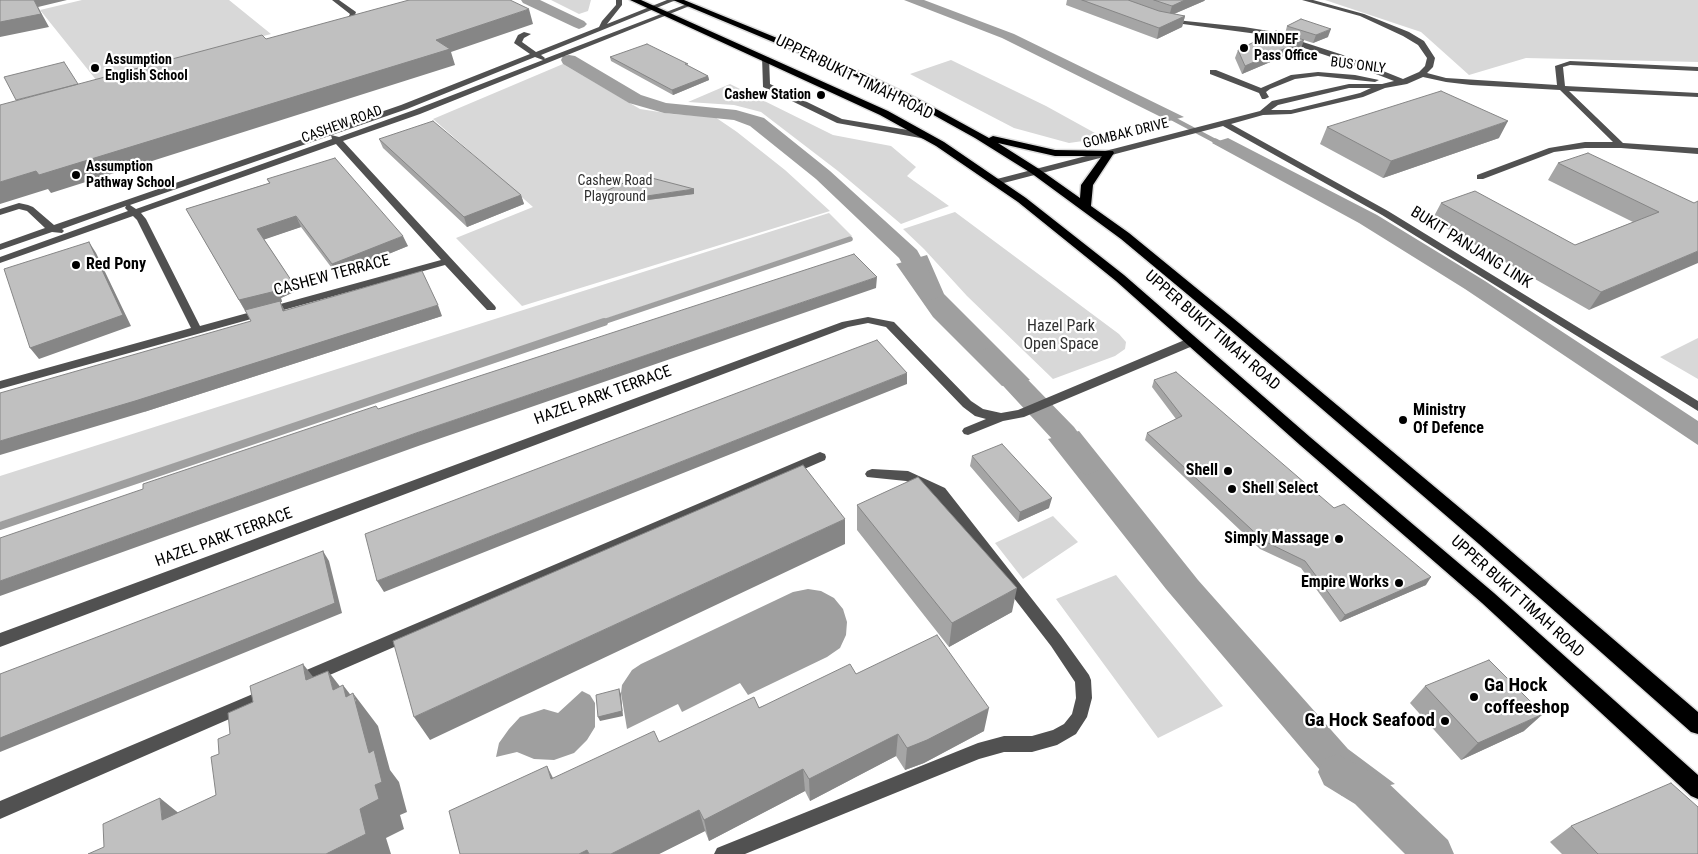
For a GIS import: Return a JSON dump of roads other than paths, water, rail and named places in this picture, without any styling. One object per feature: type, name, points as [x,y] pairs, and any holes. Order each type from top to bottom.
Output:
[{"type":"highway","name":"UPPER BUKIT TIMAH ROAD","points":[[634,0],[765,58],[811,70],[926,136],[1022,200],[1120,278],[1191,342],[1488,598],[1698,789]]},
{"type":"highway","name":"UPPER BUKIT TIMAH ROAD","points":[[677,0],[831,62],[915,101],[979,136],[1035,171],[1125,236],[1234,326],[1485,539],[1698,724]]},
{"type":"highway","points":[[811,70],[831,62]]},
{"type":"highway","points":[[979,136],[1055,153],[1109,153]]},
{"type":"highway","points":[[1085,207],[1087,186],[1109,153]]},
{"type":"street","points":[[334,27],[351,18],[354,13],[335,0]]},
{"type":"street","points":[[602,28],[604,22],[619,5],[619,0]]},
{"type":"street","name":"CASHEW ROAD","points":[[0,247],[439,94],[673,0]]},
{"type":"street","points":[[1305,0],[1362,15],[1406,34],[1421,43],[1431,58],[1429,67],[1422,74]]},
{"type":"street","name":"CASHEW ROAD","points":[[0,260],[467,94],[557,56],[689,5]]},
{"type":"street","points":[[1159,18],[1266,33],[1340,57],[1404,82]]},
{"type":"street","points":[[527,34],[521,36],[517,42],[546,61]]},
{"type":"street","points":[[765,58],[766,85],[840,121],[926,136]]},
{"type":"street","points":[[1621,145],[1561,87],[1559,66],[1570,63],[1698,69]]},
{"type":"street","points":[[1213,72],[1262,91],[1265,97],[1291,112]]},
{"type":"street","name":"BUS ONLY","points":[[1262,91],[1294,77],[1318,74],[1355,76],[1394,84]]},
{"type":"street","points":[[1422,74],[1470,83],[1698,95]]},
{"type":"street","name":"GOMBAK DRIVE","points":[[1263,113],[1275,103],[1349,86],[1394,84],[1422,74]]},
{"type":"street","name":"GOMBAK DRIVE","points":[[996,182],[1263,113],[1291,112],[1363,95],[1382,86]]},
{"type":"street","name":"BUKIT PANJANG LINK","points":[[1224,123],[1385,213],[1698,407]]},
{"type":"street","points":[[330,132],[491,308]]},
{"type":"street","points":[[1480,177],[1552,150],[1585,145],[1621,145],[1698,151]]},
{"type":"street","points":[[126,203],[141,219],[197,330]]},
{"type":"street","points":[[0,212],[19,206],[25,207],[30,209],[52,229],[65,232],[82,231]]},
{"type":"street","name":"CASHEW TERRACE","points":[[0,385],[447,261]]},
{"type":"street","name":"HAZEL PARK TERRACE","points":[[0,640],[846,324],[868,320],[890,324],[967,404],[979,413],[1001,417],[1020,414],[1191,342]]},
{"type":"street","points":[[968,431],[1001,417]]},
{"type":"street","points":[[0,810],[169,738],[380,644],[820,457]]},
{"type":"street","points":[[723,854],[978,751],[1004,744],[1032,744],[1057,738],[1070,729],[1079,717],[1084,698],[1083,680],[1056,641],[940,492],[908,476],[872,474]]},
{"type":"waterway","points":[[528,0],[579,24]]},
{"type":"waterway","points":[[569,60],[635,99],[664,108],[736,115],[757,122],[823,175],[909,255],[929,293]]},
{"type":"waterway","points":[[1166,115],[1217,142]]},
{"type":"waterway","points":[[1217,142],[1225,146]]},
{"type":"waterway","points":[[600,323],[850,239]]},
{"type":"waterway","points":[[0,526],[604,322]]},
{"type":"waterway","points":[[990,356],[1064,434],[1087,464]]},
{"type":"waterway","points":[[1337,772],[1369,791],[1434,854]]},
{"type":"place","name":"MINDEF Pass Office","points":[[1244,48]]},
{"type":"place","name":"Assumption English School","points":[[95,68]]},
{"type":"place","name":"Cashew Station","points":[[821,95]]},
{"type":"place","name":"Assumption Pathway School","points":[[76,175]]},
{"type":"place","name":"Red Pony","points":[[76,265]]},
{"type":"place","name":"Ministry Of Defence","points":[[1403,420]]},
{"type":"place","name":"Shell","points":[[1228,471]]},
{"type":"place","name":"Shell Select","points":[[1232,489]]},
{"type":"place","name":"Simply Massage","points":[[1339,539]]},
{"type":"place","name":"Empire Works","points":[[1399,583]]},
{"type":"place","name":"Ga Hock coffeeshop","points":[[1474,697]]},
{"type":"place","name":"Ga Hock Seafood","points":[[1445,721]]},
{"type":"park label","name":"Cashew Road Playground","points":[[615,190]]},
{"type":"park label","name":"Hazel Park Open Space","points":[[1061,336]]}]
